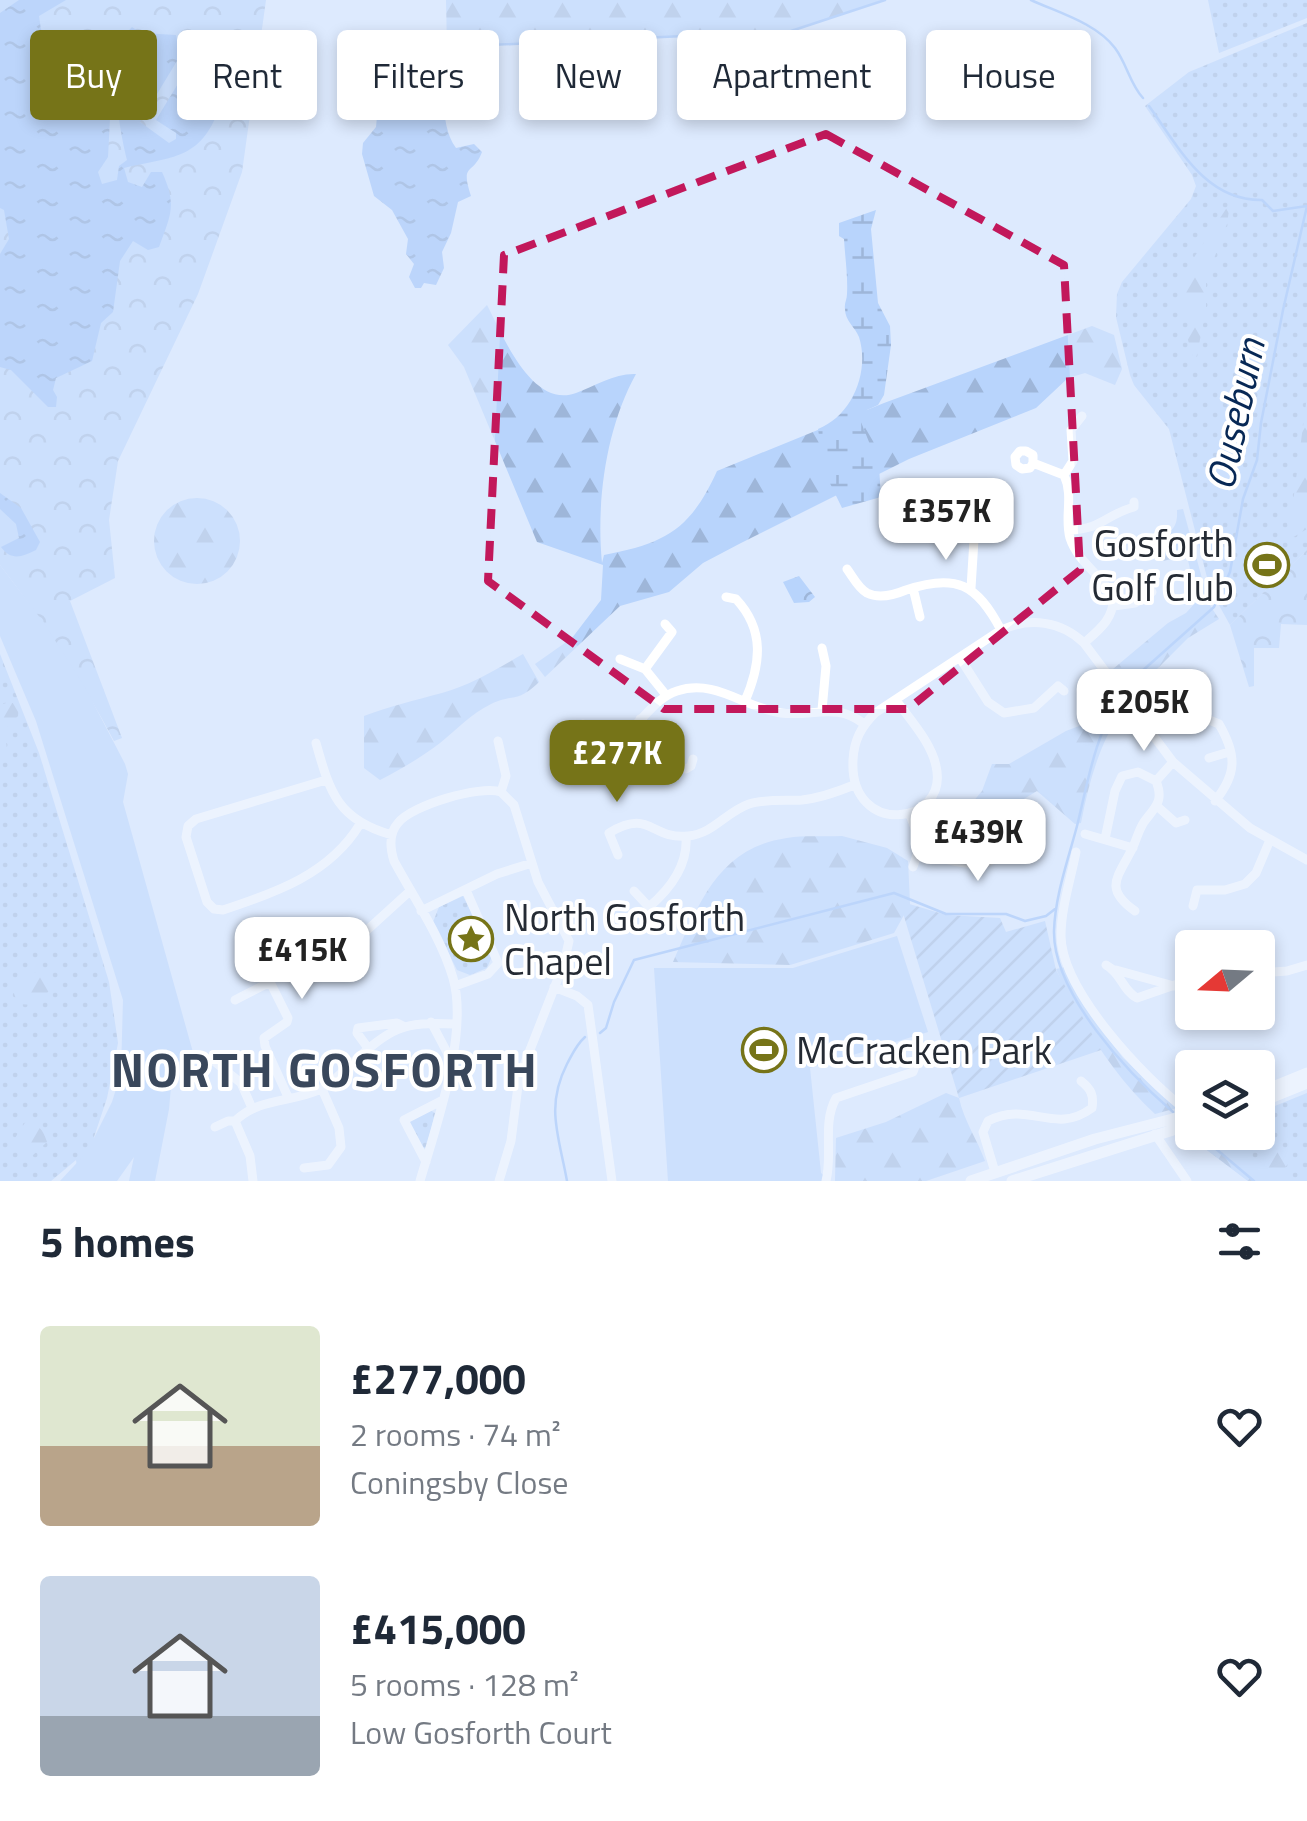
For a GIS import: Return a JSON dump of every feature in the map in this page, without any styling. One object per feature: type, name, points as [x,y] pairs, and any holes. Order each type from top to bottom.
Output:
[{"type":"main road","points":[[1275,1087],[1307,1073]]},
{"type":"main road","points":[[1275,1095],[1307,1083]]},
{"type":"main road","points":[[971,1181],[1095,1139],[1175,1122]]},
{"type":"main road","points":[[1012,1181],[1027,1179],[1175,1125]]},
{"type":"street","points":[[1064,476],[1073,461],[1071,430],[1082,416]]},
{"type":"street","points":[[1034,463],[1064,476],[1071,492],[1069,530],[1073,545],[1109,588],[1114,606],[1109,618],[1084,643]]},
{"type":"street","points":[[934,501],[967,512],[976,524],[971,588]]},
{"type":"street","points":[[1069,530],[1090,529],[1135,507]]},
{"type":"street","points":[[851,570],[867,593],[880,596],[940,582],[971,588],[982,598],[1001,630]]},
{"type":"street","points":[[742,588],[731,598],[754,624],[758,641],[757,670],[745,701]]},
{"type":"street","points":[[913,588],[920,617]]},
{"type":"street","points":[[1114,606],[1136,603],[1152,592]]},
{"type":"street","points":[[896,700],[932,754],[938,770],[935,789],[925,804],[910,815],[876,811],[862,800],[854,786],[853,750],[864,724],[896,700],[1001,630],[1023,622],[1044,622],[1065,629],[1084,643],[1173,762],[1215,802],[1307,860]]},
{"type":"street","points":[[644,669],[672,627]]},
{"type":"street","points":[[822,648],[826,666],[822,710]]},
{"type":"street","points":[[620,658],[644,669],[666,695]]},
{"type":"street","points":[[960,658],[988,702],[1004,713],[1034,708],[1060,686]]},
{"type":"street","points":[[1203,676],[1186,700],[1196,714],[1219,724],[1230,752],[1233,774],[1215,802]]},
{"type":"street","points":[[583,724],[594,733],[616,738],[666,695],[680,689],[708,688],[779,712],[847,713],[864,724]]},
{"type":"street","points":[[1004,713],[1004,724]]},
{"type":"street","points":[[640,719],[655,735],[668,760],[686,768],[692,766],[694,759]]},
{"type":"street","points":[[587,768],[584,754],[594,733]]},
{"type":"street","points":[[498,741],[506,776],[501,792]]},
{"type":"street","points":[[316,743],[333,796],[360,824],[392,835]]},
{"type":"street","points":[[1209,758],[1230,752]]},
{"type":"street","points":[[660,770],[668,760]]},
{"type":"street","points":[[1156,780],[1173,762]]},
{"type":"street","points":[[1105,839],[1115,791],[1129,771],[1156,780],[1158,807],[1144,823],[1114,878],[1116,890],[1135,911]]},
{"type":"street","points":[[326,780],[196,820],[188,826],[186,836],[207,902],[214,910],[223,910],[274,894],[320,867],[343,847],[360,824]]},
{"type":"street","points":[[618,855],[609,832],[625,823],[640,822],[672,836],[686,837],[712,829],[748,804],[822,797],[854,786]]},
{"type":"street","points":[[420,1181],[451,1058],[456,1024],[455,986],[394,861],[392,835],[398,822],[418,810],[481,789],[501,792],[514,804],[543,893],[569,940],[519,1078],[511,1141],[499,1181]]},
{"type":"street","points":[[640,822],[641,807]]},
{"type":"street","points":[[1158,807],[1179,824]]},
{"type":"street","points":[[910,815],[918,832],[920,852],[913,867]]},
{"type":"street","points":[[1085,834],[1133,848]]},
{"type":"street","points":[[649,906],[672,884],[686,853],[686,837]]},
{"type":"street","points":[[920,852],[976,865],[1003,857],[1020,840]]},
{"type":"street","points":[[1193,906],[1189,890],[1225,890],[1245,884],[1256,873],[1270,840]]},
{"type":"street","points":[[1076,852],[1062,934],[1068,961],[1110,1035],[1175,1101]]},
{"type":"street","points":[[1003,857],[1012,866]]},
{"type":"street","points":[[421,911],[496,874],[532,863]]},
{"type":"street","points":[[455,986],[488,974],[498,963],[466,890]]},
{"type":"street","points":[[1102,893],[1116,890]]},
{"type":"street","points":[[634,891],[649,906],[654,921]]},
{"type":"street","points":[[360,936],[410,892]]},
{"type":"street","points":[[1106,965],[1174,986]]},
{"type":"street","points":[[1275,972],[1307,965]]},
{"type":"street","points":[[1116,970],[1137,998],[1174,986]]},
{"type":"street","points":[[234,1000],[270,982],[288,1018],[269,1031],[264,1038],[265,1046],[288,1097]]},
{"type":"street","points":[[554,987],[578,996],[588,1005],[612,1181]]},
{"type":"street","points":[[432,1022],[451,1058]]},
{"type":"street","points":[[368,1048],[357,1033],[358,1028],[397,1023],[403,1026]]},
{"type":"street","points":[[235,1122],[252,1108],[322,1089],[368,1048],[403,1026],[456,1024]]},
{"type":"street","points":[[826,1181],[830,1110],[836,1098],[915,1076],[918,1061]]},
{"type":"street","points":[[215,1062],[241,1083],[252,1108]]},
{"type":"street","points":[[995,1172],[985,1146],[988,1120],[1003,1113],[1023,1112],[1061,1121],[1080,1116],[1092,1108],[1094,1098],[1081,1080]]},
{"type":"street","points":[[304,1168],[328,1165],[341,1147],[339,1128],[322,1089]]},
{"type":"street","points":[[426,1162],[404,1120],[442,1102]]},
{"type":"street","points":[[215,1126],[228,1120],[235,1122]]},
{"type":"street","points":[[235,1122],[250,1156],[253,1181]]},
{"type":"street","points":[[1155,1134],[1187,1181]]},
{"type":"highlighted area","points":[[826,134],[1064,265],[1080,570],[908,709],[664,709],[488,581],[504,255]]},
{"type":"green space","points":[[0,0],[266,0],[262,30],[177,30],[177,120],[249,120],[242,172],[198,294],[118,461],[109,520],[115,578],[70,601],[122,738],[114,741],[61,650],[0,565]]},
{"type":"green space","points":[[446,0],[885,0],[794,30],[677,30],[677,36],[657,37],[657,30],[519,30],[519,44],[499,45],[499,30],[447,30]]},
{"type":"green space","points":[[1208,0],[1307,0],[1307,18],[1219,53]]},
{"type":"green space","name":"Gosforth Golf Club","points":[[1307,23],[1307,550],[1230,625],[1210,589],[1169,429],[1130,375],[1116,317],[1117,294],[1122,282],[1191,199],[1196,186],[1145,106],[1189,72]]},
{"type":"green space","points":[[1230,203],[1227,224],[1206,280],[1206,310],[1195,364],[1188,340],[1189,323],[1178,298],[1185,271]]},
{"type":"green space","points":[[876,210],[871,229],[878,303],[890,326],[891,345],[884,395],[878,405],[867,410],[861,422],[879,467],[881,497],[842,508],[825,473],[818,429],[830,423],[849,403],[862,364],[859,337],[845,313],[847,273],[839,223]]},
{"type":"green space","points":[[487,305],[521,367],[546,390],[560,395],[576,393],[613,378],[636,374],[610,441],[602,491],[602,563],[604,555],[644,545],[674,531],[697,507],[717,471],[884,403],[1092,326],[1114,335],[1122,369],[1115,385],[1085,373],[1068,378],[1036,408],[909,459],[703,563],[669,592],[620,606],[545,677],[535,664],[572,638],[601,600],[603,565],[537,542],[464,367],[448,345]]},
{"type":"green space","points":[[1307,396],[1307,529],[1292,538],[1287,523]]},
{"type":"green space","points":[[197,498],[221,505],[233,517],[240,541],[233,565],[221,577],[197,584],[173,577],[161,565],[154,541],[161,517],[173,505]]},
{"type":"green space","points":[[1183,509],[1209,604],[1219,619],[1188,638],[1132,694],[1113,669],[1197,601],[1188,560],[1183,556],[1163,561],[1157,554],[1157,540],[1173,528],[1177,510]]},
{"type":"green space","points":[[1307,550],[1307,625],[1281,624],[1279,648],[1254,648],[1254,686],[1249,687],[1230,625]]},
{"type":"green space","points":[[0,565],[44,623],[86,689],[128,774],[123,802],[194,1056],[173,1064],[155,1181],[129,1181],[134,1157],[117,1181],[60,1181],[87,1152],[112,1102],[121,1073],[123,1000],[36,721],[0,636]]},
{"type":"green space","points":[[799,576],[815,597],[809,602],[794,603],[783,582]]},
{"type":"green space","points":[[0,654],[39,753],[109,982],[118,1043],[94,1137],[99,1181],[79,1181],[76,1160],[51,1181],[0,1181]]},
{"type":"green space","points":[[523,654],[539,682],[531,689],[484,708],[426,753],[380,780],[364,768],[364,716],[463,686]]},
{"type":"green space","points":[[1112,691],[1123,708],[1096,764],[1081,823],[1075,824],[1037,791],[988,821],[972,822],[967,809],[982,791],[992,764],[1009,764],[1066,731],[1090,722]]},
{"type":"green space","points":[[19,703],[18,716],[5,729],[7,751],[0,754],[0,705]]},
{"type":"green space","points":[[936,806],[959,821],[970,823],[957,833],[953,849],[926,840],[919,818]]},
{"type":"green space","points":[[842,836],[887,848],[908,861],[910,904],[894,933],[790,965],[673,962],[713,883],[743,854],[787,838]]},
{"type":"green space","points":[[463,896],[493,954],[487,968],[470,975],[457,970],[433,922],[439,907]]},
{"type":"green space","points":[[906,903],[946,915],[1000,918],[1006,932],[1045,921],[1056,970],[1101,1050],[959,1098],[903,913]]},
{"type":"green space","name":"McCracken Park","points":[[897,936],[928,1032],[810,1068],[821,1173],[830,1181],[668,1181],[654,968],[793,968]]},
{"type":"green space","points":[[1066,967],[1099,1026],[1123,1058],[1175,1109],[1155,1114],[1125,1082],[1087,1028],[1056,969]]},
{"type":"green space","points":[[19,971],[44,973],[50,990],[35,1005],[18,1004],[13,991]]},
{"type":"green space","points":[[946,1093],[959,1098],[985,1161],[926,1181],[835,1181],[836,1138],[886,1122]]},
{"type":"green space","points":[[1307,1093],[1307,1181],[1248,1181],[1207,1150],[1275,1150],[1275,1106]]},
{"type":"green space","points":[[430,1110],[435,1113],[426,1149],[409,1119]]},
{"type":"green space","points":[[28,1118],[43,1131],[47,1142],[32,1156],[24,1154],[13,1141]]},
{"type":"green space","points":[[1275,1142],[1289,1153],[1291,1159],[1276,1181],[1248,1181],[1207,1150],[1238,1150],[1247,1160],[1255,1160],[1263,1150],[1275,1150]]},
{"type":"water","points":[[19,0],[66,0],[39,16],[41,30],[30,30],[30,120],[110,120],[108,157],[98,172],[102,184],[117,180],[119,166],[127,160],[120,120],[141,120],[169,143],[176,139],[176,133],[156,120],[177,85],[177,120],[214,120],[191,149],[124,168],[128,182],[142,187],[151,172],[162,172],[170,193],[169,217],[159,247],[148,250],[133,241],[120,261],[113,312],[101,323],[92,361],[56,378],[56,407],[48,407],[11,370],[0,367],[0,254],[9,239],[4,210],[0,208],[0,13]]},
{"type":"water","points":[[157,34],[176,35],[177,61],[157,94]]},
{"type":"water","points":[[377,120],[446,120],[456,148],[474,144],[482,152],[467,173],[471,196],[458,202],[442,252],[444,268],[436,285],[424,283],[415,288],[409,277],[414,264],[406,254],[408,239],[392,210],[374,196],[362,154],[363,143],[376,127]]},
{"type":"water","points":[[0,493],[21,508],[40,542],[36,550],[17,556],[1,547],[19,538],[16,524],[0,509]]},
{"type":"waterway","points":[[499,45],[791,31],[885,0]]},
{"type":"waterway","points":[[1031,0],[1107,39],[1143,98]]},
{"type":"waterway","name":"Ouseburn","points":[[1125,690],[1214,607],[1230,572],[1243,499],[1257,460],[1283,310],[1307,206],[1273,211],[1262,200],[1224,191],[1182,154],[1149,106]]},
{"type":"waterway","name":"Ouseburn","points":[[1120,696],[1098,743],[1062,878],[1054,931],[1057,955],[1079,1006],[1096,1030],[1135,1076],[1173,1112]]},
{"type":"waterway","points":[[600,1033],[606,1028],[634,960],[894,893],[946,914],[1006,914],[1025,921],[1046,916],[1055,909]]},
{"type":"waterway","points":[[567,1181],[555,1108],[560,1080],[585,1037]]},
{"type":"waterway","name":"Ouseburn","points":[[1217,1150],[1254,1181]]},
{"type":"place","name":"Gosforth Golf Club","points":[[1267,565]]},
{"type":"place","name":"North Gosforth Chapel","points":[[471,939]]},
{"type":"place","name":"McCracken Park","points":[[764,1050]]},
{"type":"district","name":"NORTH GOSFORTH","points":[[325,1069]]}]
